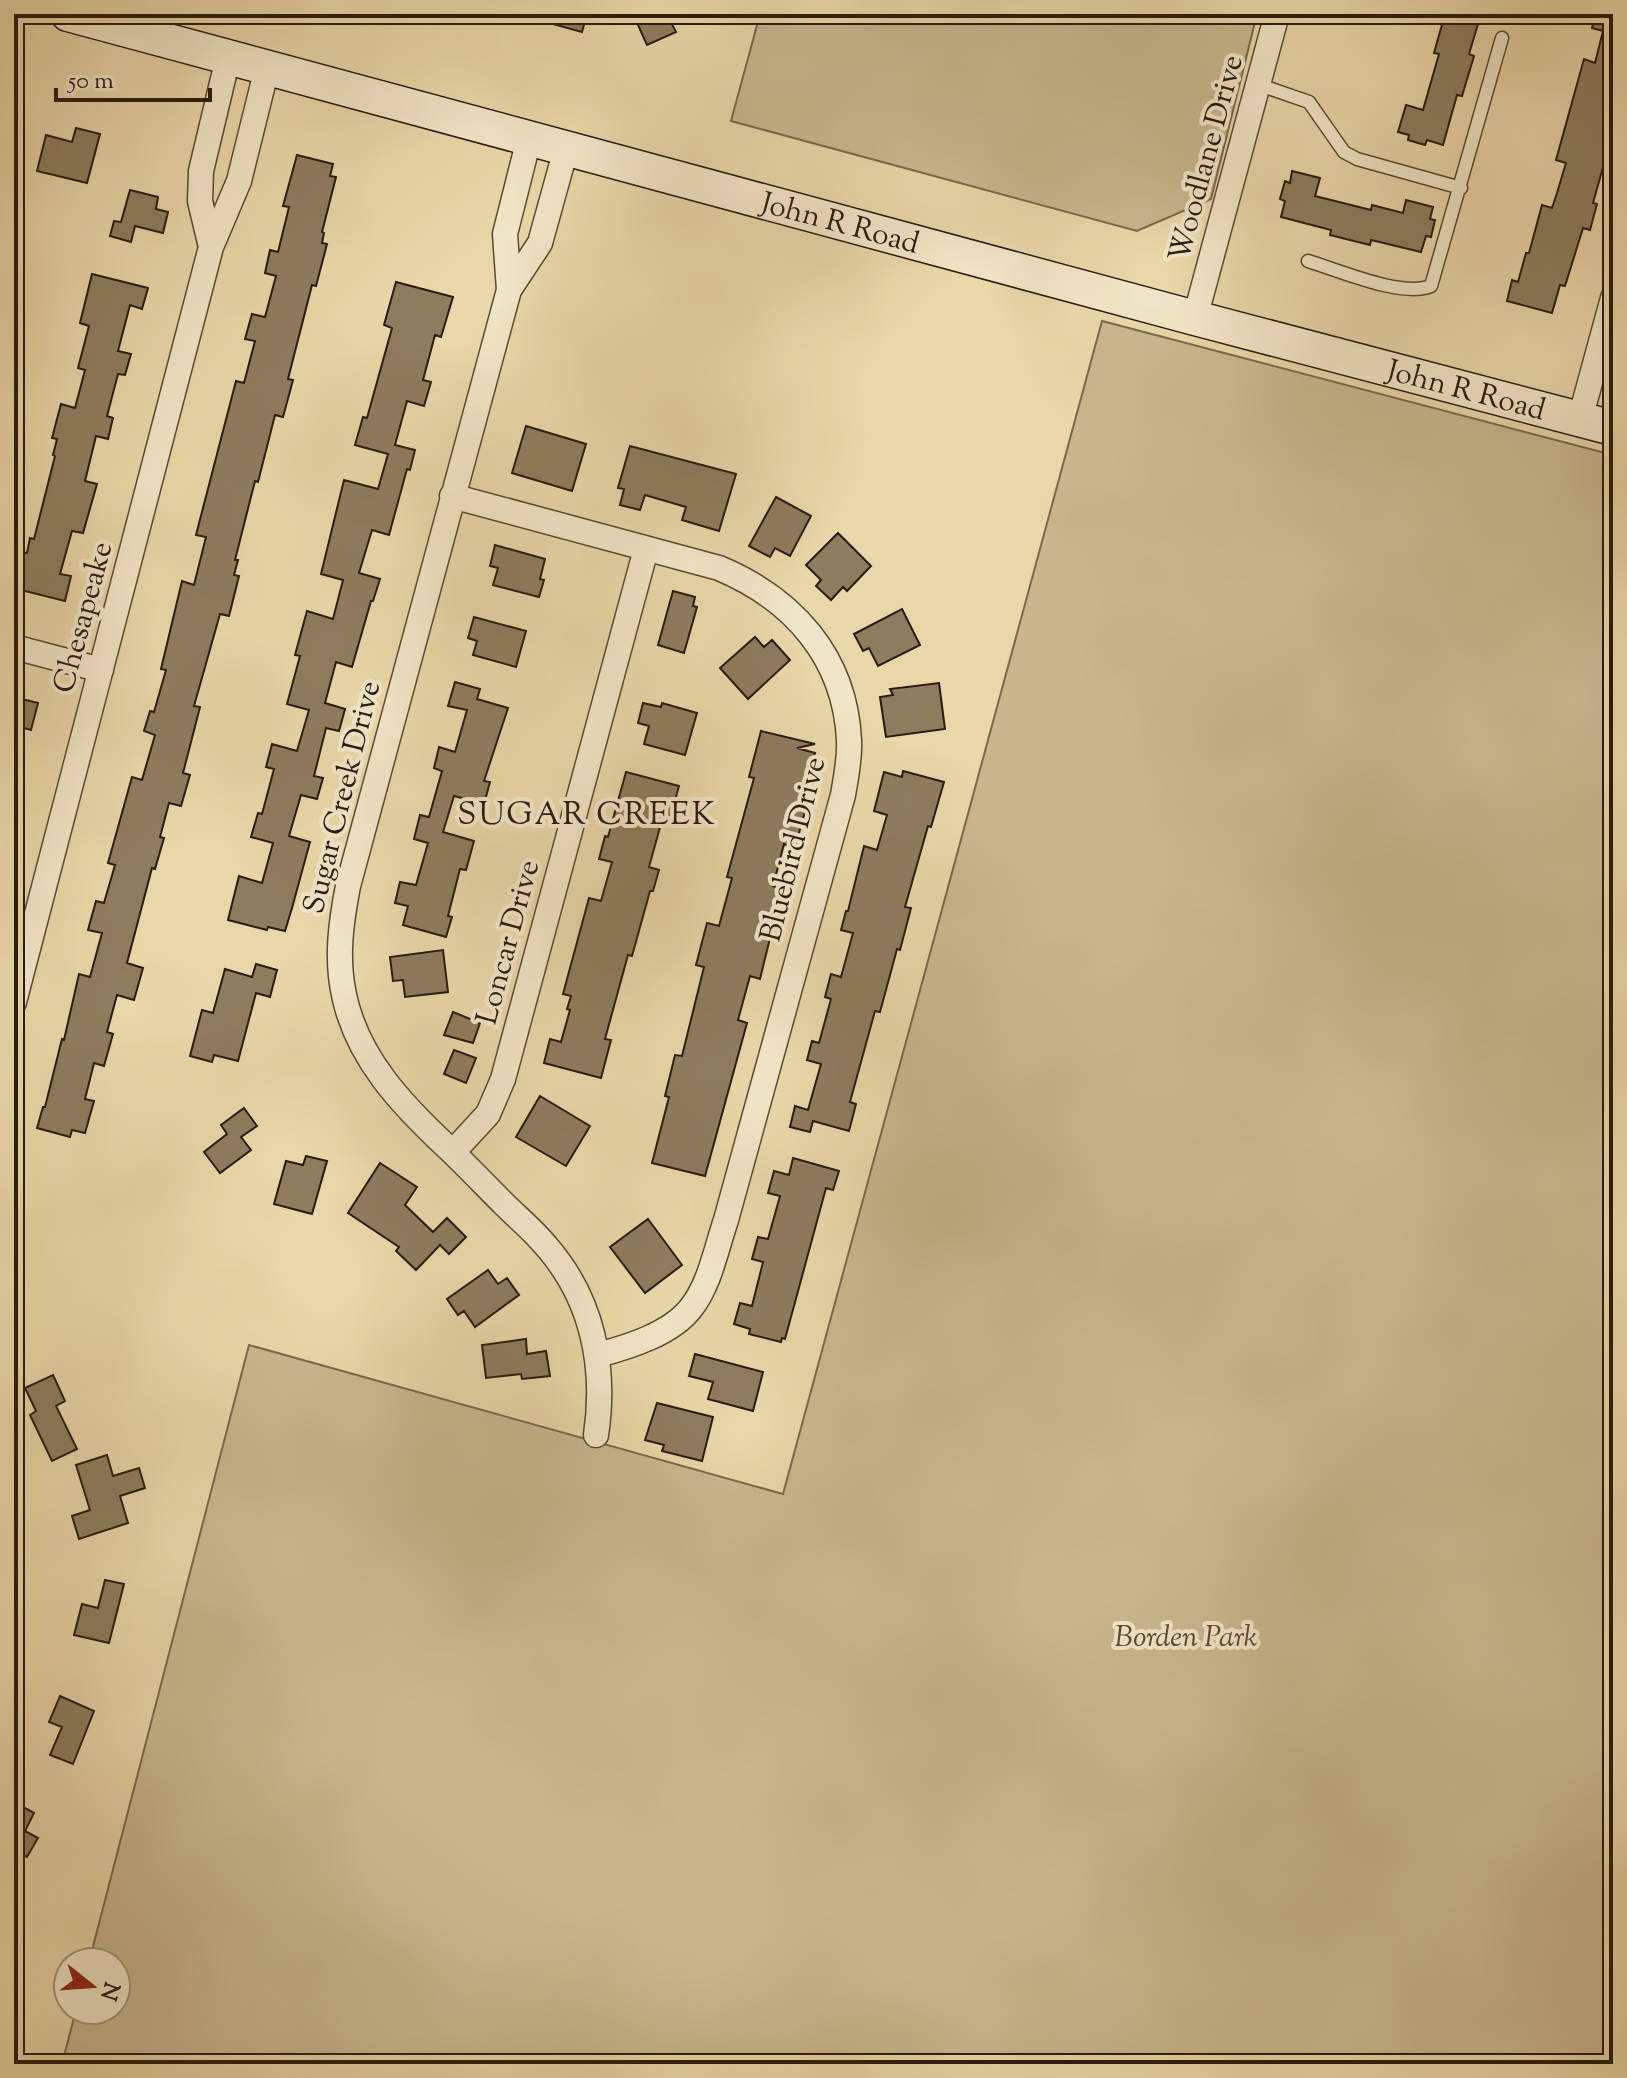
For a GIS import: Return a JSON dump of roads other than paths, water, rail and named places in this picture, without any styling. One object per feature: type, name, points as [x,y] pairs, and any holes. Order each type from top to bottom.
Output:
[{"type":"main road","name":"John R Road","points":[[68,14],[1613,428]]},
{"type":"street","name":"Woodlane Drive","points":[[1195,318],[1277,14]]},
{"type":"street","name":"Chesapeake","points":[[211,247],[200,201],[201,171],[228,58]]},
{"type":"street","name":"Chesapeake","points":[[14,1002],[211,247],[239,181],[267,68]]},
{"type":"street","name":"Sugar Creek Drive","points":[[509,290],[505,234],[529,139]]},
{"type":"street","name":"Sugar Creek Drive","points":[[566,149],[540,243],[509,290],[348,886],[339,939],[344,994],[363,1047],[401,1102],[546,1245],[561,1265],[584,1311],[598,1355],[600,1406],[596,1435]]},
{"type":"street","points":[[1580,419],[1613,298]]},
{"type":"street","name":"Bluebird Drive","points":[[452,496],[719,568],[747,580],[791,611],[809,631],[841,690],[850,741],[843,795],[726,1220],[706,1282],[691,1309],[670,1326],[626,1348],[598,1355]]},
{"type":"street","name":"Loncar Drive","points":[[453,1152],[488,1114],[503,1079],[646,549]]},
{"type":"street","points":[[14,647],[101,670]]},
{"type":"lane","points":[[1308,261],[1391,285],[1422,290],[1431,286],[1502,38]]},
{"type":"lane","points":[[1257,84],[1309,102],[1344,152],[1357,159],[1461,188]]},
{"type":"district","name":"SUGAR CREEK","points":[[587,813]]},
{"type":"park label","name":"Borden Park","points":[[1186,1636]]}]
